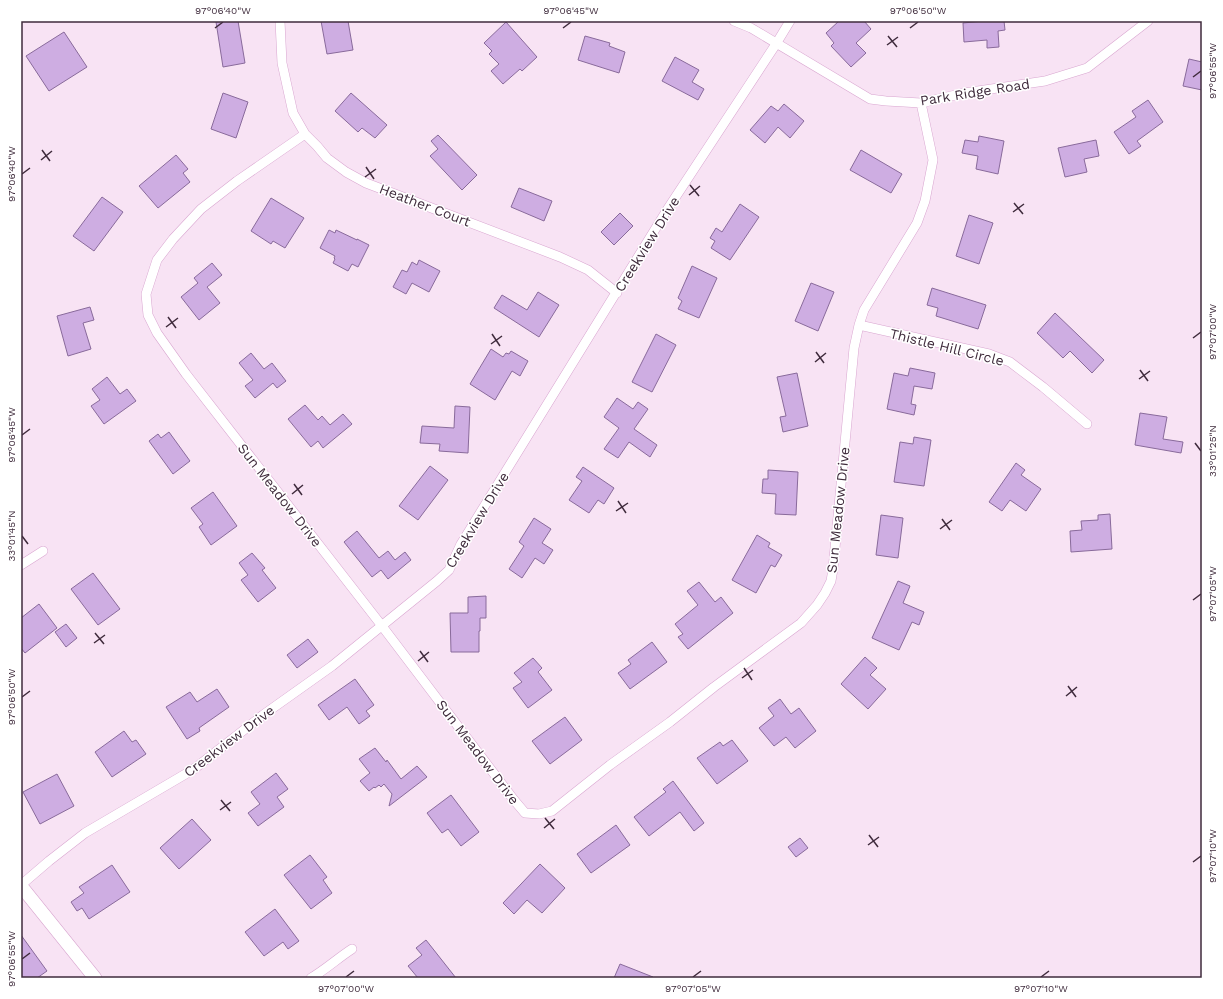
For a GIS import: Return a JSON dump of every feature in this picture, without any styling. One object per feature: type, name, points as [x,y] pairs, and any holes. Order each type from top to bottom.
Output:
[{"type":"street","name":"Heather Court","points":[[280,21],[282,63],[293,113],[305,134],[327,158],[346,172],[366,183],[560,256],[588,270],[617,292]]},
{"type":"street","name":"Park Ridge Road","points":[[734,21],[751,28],[870,99],[921,103],[964,93],[1045,81],[1087,68],[1148,21]]},
{"type":"street","name":"Creekview Drive","points":[[21,885],[85,833],[194,769],[263,715],[332,666],[419,597],[449,570],[461,544],[667,210],[790,21]]},
{"type":"street","name":"Sun Meadow Drive","points":[[305,134],[237,181],[201,209],[173,238],[157,260],[146,294],[148,315],[157,333],[186,374],[382,626],[525,814],[540,814],[552,811],[714,687],[801,623],[821,599],[831,581],[854,348],[858,325],[864,310],[917,223],[925,201],[933,160],[921,103]]},
{"type":"street","name":"Thistle Hill Circle","points":[[858,325],[989,354],[1010,362],[1044,387],[1087,424]]},
{"type":"street","points":[[21,565],[43,551]]},
{"type":"street","points":[[21,885],[95,978]]},
{"type":"street","points":[[311,978],[352,949]]},
{"type":"building","points":[[238,21],[245,63],[223,67],[216,22]]},
{"type":"building","points":[[321,21],[348,21],[353,50],[327,54]]},
{"type":"building","points":[[839,21],[864,21],[871,29],[856,43],[866,53],[851,67],[831,46],[834,43],[826,33]]},
{"type":"building","points":[[1004,21],[1005,30],[998,31],[999,47],[987,48],[987,40],[964,42],[963,23]]},
{"type":"building","points":[[506,22],[537,57],[522,71],[520,69],[503,84],[491,71],[499,64],[489,54],[492,51],[484,43]]},
{"type":"building","points":[[64,32],[87,67],[49,91],[26,56]]},
{"type":"building","points":[[585,36],[610,43],[609,46],[625,52],[619,73],[578,60]]},
{"type":"building","points":[[675,57],[699,70],[692,82],[704,89],[698,100],[662,81]]},
{"type":"building","points":[[1189,59],[1202,62],[1202,90],[1183,86]]},
{"type":"building","points":[[223,93],[248,102],[236,138],[211,129]]},
{"type":"building","points":[[351,93],[387,125],[375,138],[362,128],[358,132],[335,111]]},
{"type":"building","points":[[1148,100],[1163,122],[1137,141],[1141,146],[1129,154],[1114,132],[1136,117],[1132,111]]},
{"type":"building","points":[[784,104],[804,121],[790,138],[778,127],[765,143],[750,130],[771,106],[778,111]]},
{"type":"building","points":[[438,135],[477,175],[462,190],[430,156],[438,149],[431,141]]},
{"type":"building","points":[[979,136],[1004,141],[998,174],[976,169],[978,156],[962,153],[965,140],[978,142]]},
{"type":"building","points":[[1096,140],[1099,156],[1084,159],[1087,172],[1065,177],[1058,148]]},
{"type":"building","points":[[861,150],[902,174],[891,193],[850,170]]},
{"type":"building","points":[[176,155],[188,169],[183,173],[190,182],[158,208],[139,186]]},
{"type":"building","points":[[519,188],[552,201],[544,221],[511,207]]},
{"type":"building","points":[[102,197],[123,212],[94,251],[73,236]]},
{"type":"building","points":[[271,198],[304,218],[285,248],[273,241],[271,244],[251,231]]},
{"type":"building","points":[[740,204],[759,217],[730,260],[711,248],[715,241],[710,238],[716,228],[722,232]]},
{"type":"building","points":[[620,213],[633,226],[614,245],[601,232]]},
{"type":"building","points":[[969,215],[993,223],[979,264],[956,256]]},
{"type":"building","points":[[329,230],[335,233],[336,230],[369,245],[358,267],[352,264],[348,271],[333,263],[335,256],[320,248]]},
{"type":"building","points":[[419,260],[440,271],[429,292],[412,283],[406,294],[393,287],[402,270],[407,272],[412,262],[417,265]]},
{"type":"building","points":[[212,263],[222,275],[207,287],[220,303],[199,320],[181,297],[198,283],[194,278]]},
{"type":"building","points":[[692,266],[717,278],[699,318],[678,309],[682,301],[678,298]]},
{"type":"building","points":[[811,283],[834,292],[818,331],[795,321]]},
{"type":"building","points":[[932,288],[986,305],[978,329],[936,316],[938,308],[927,305]]},
{"type":"building","points":[[538,292],[559,305],[539,337],[494,308],[502,295],[527,310]]},
{"type":"building","points":[[90,307],[94,320],[83,323],[91,349],[68,356],[57,316]]},
{"type":"building","points":[[1055,313],[1104,360],[1092,373],[1070,351],[1063,358],[1037,333]]},
{"type":"building","points":[[656,334],[676,345],[652,392],[632,382]]},
{"type":"building","points":[[491,349],[503,357],[506,353],[509,354],[511,351],[528,361],[520,376],[512,371],[495,400],[470,384]]},
{"type":"building","points":[[251,353],[264,369],[272,363],[286,381],[277,388],[273,383],[255,398],[245,386],[253,380],[239,363]]},
{"type":"building","points":[[910,368],[935,373],[932,389],[914,386],[911,404],[916,405],[914,415],[887,409],[894,373],[908,376]]},
{"type":"building","points":[[797,373],[808,426],[783,432],[780,417],[786,416],[777,377]]},
{"type":"building","points":[[107,377],[120,394],[127,389],[136,401],[104,424],[91,406],[100,400],[92,389]]},
{"type":"building","points":[[617,398],[633,409],[638,402],[648,409],[634,429],[657,445],[650,457],[629,442],[618,458],[604,449],[619,428],[604,417]]},
{"type":"building","points":[[305,405],[318,420],[322,416],[330,425],[343,414],[352,424],[323,448],[318,441],[311,447],[288,419]]},
{"type":"building","points":[[455,406],[470,407],[468,453],[439,451],[440,444],[420,443],[422,426],[454,428]]},
{"type":"building","points":[[1140,413],[1167,417],[1163,439],[1183,442],[1181,453],[1135,445]]},
{"type":"building","points":[[169,432],[190,461],[173,474],[149,441],[158,434],[161,438]]},
{"type":"building","points":[[914,437],[931,440],[924,486],[894,482],[900,442],[913,444]]},
{"type":"building","points":[[1016,463],[1025,470],[1021,475],[1041,489],[1026,511],[1010,500],[1002,511],[989,502]]},
{"type":"building","points":[[430,466],[448,480],[418,520],[399,506]]},
{"type":"building","points":[[583,467],[614,488],[604,504],[598,500],[589,513],[569,500],[582,481],[576,477]]},
{"type":"building","points":[[768,470],[798,472],[796,515],[775,514],[776,494],[762,493],[763,479],[768,479]]},
{"type":"building","points":[[213,492],[237,526],[211,545],[199,527],[203,524],[191,508]]},
{"type":"building","points":[[1110,514],[1112,549],[1071,552],[1070,531],[1082,530],[1081,521],[1098,520],[1098,515]]},
{"type":"building","points":[[881,515],[903,518],[898,558],[876,555]]},
{"type":"building","points":[[534,518],[551,529],[542,543],[553,550],[544,564],[535,558],[522,578],[509,569],[524,546],[519,542]]},
{"type":"building","points":[[357,531],[379,558],[388,551],[395,560],[405,552],[411,560],[388,579],[381,570],[372,577],[344,542]]},
{"type":"building","points":[[757,535],[770,543],[768,547],[782,555],[775,567],[771,565],[756,593],[732,580]]},
{"type":"building","points":[[252,553],[265,568],[262,570],[276,588],[258,602],[241,580],[248,575],[239,563]]},
{"type":"building","points":[[93,573],[120,609],[98,625],[71,589]]},
{"type":"building","points":[[898,581],[910,586],[903,603],[924,612],[919,625],[912,622],[899,650],[872,638]]},
{"type":"building","points":[[699,582],[715,602],[721,597],[733,613],[688,649],[678,637],[683,634],[675,624],[698,605],[687,591]]},
{"type":"building","points":[[486,596],[486,618],[480,618],[479,652],[451,652],[450,613],[468,613],[468,597]]},
{"type":"building","points":[[39,604],[57,628],[25,653],[21,648],[21,618]]},
{"type":"building","points":[[66,624],[77,638],[66,647],[55,632]]},
{"type":"building","points":[[308,639],[318,652],[297,668],[287,655]]},
{"type":"building","points":[[652,642],[667,662],[630,689],[618,673],[631,664],[628,660]]},
{"type":"building","points":[[865,657],[877,668],[870,675],[886,689],[868,709],[841,684]]},
{"type":"building","points":[[533,658],[542,668],[538,672],[552,690],[528,708],[513,688],[522,682],[514,673]]},
{"type":"building","points":[[355,679],[374,705],[366,711],[370,716],[359,724],[347,707],[329,720],[318,705]]},
{"type":"building","points":[[217,689],[229,707],[199,728],[200,731],[187,739],[166,707],[190,692],[197,702]]},
{"type":"building","points":[[780,699],[791,714],[799,708],[816,731],[795,748],[786,737],[774,746],[759,728],[774,716],[768,708]]},
{"type":"building","points":[[565,717],[582,740],[550,764],[532,741]]},
{"type":"building","points":[[124,731],[132,742],[136,740],[146,754],[112,777],[95,752]]},
{"type":"building","points":[[732,740],[748,761],[717,784],[697,758],[720,742],[723,746]]},
{"type":"building","points":[[375,748],[386,762],[387,760],[401,779],[417,766],[427,777],[389,806],[392,794],[384,784],[381,787],[379,785],[375,788],[374,787],[369,791],[360,781],[370,773],[359,759]]},
{"type":"building","points":[[276,773],[288,789],[277,797],[284,807],[258,826],[248,813],[260,804],[251,792]]},
{"type":"building","points":[[57,774],[74,806],[40,824],[23,792]]},
{"type":"building","points":[[673,781],[704,823],[694,831],[680,812],[649,836],[634,817],[666,792],[663,789]]},
{"type":"building","points":[[451,795],[479,832],[461,846],[448,829],[442,833],[427,813]]},
{"type":"building","points":[[192,819],[211,840],[179,869],[160,848]]},
{"type":"building","points":[[616,825],[630,845],[591,873],[577,854]]},
{"type":"building","points":[[800,838],[808,848],[796,857],[788,847]]},
{"type":"building","points":[[310,855],[327,877],[323,880],[332,893],[311,909],[284,875]]},
{"type":"building","points":[[540,864],[565,888],[542,913],[527,900],[514,914],[503,903]]},
{"type":"building","points":[[112,865],[130,892],[89,919],[82,908],[77,911],[71,902],[84,893],[79,887]]},
{"type":"building","points":[[275,909],[299,941],[288,949],[283,942],[264,956],[245,932]]},
{"type":"building","points":[[21,935],[47,971],[37,978],[21,978]]},
{"type":"building","points":[[426,940],[456,978],[418,978],[408,966],[422,955],[416,948]]},
{"type":"building","points":[[620,964],[653,977],[653,978],[614,978]]}]
